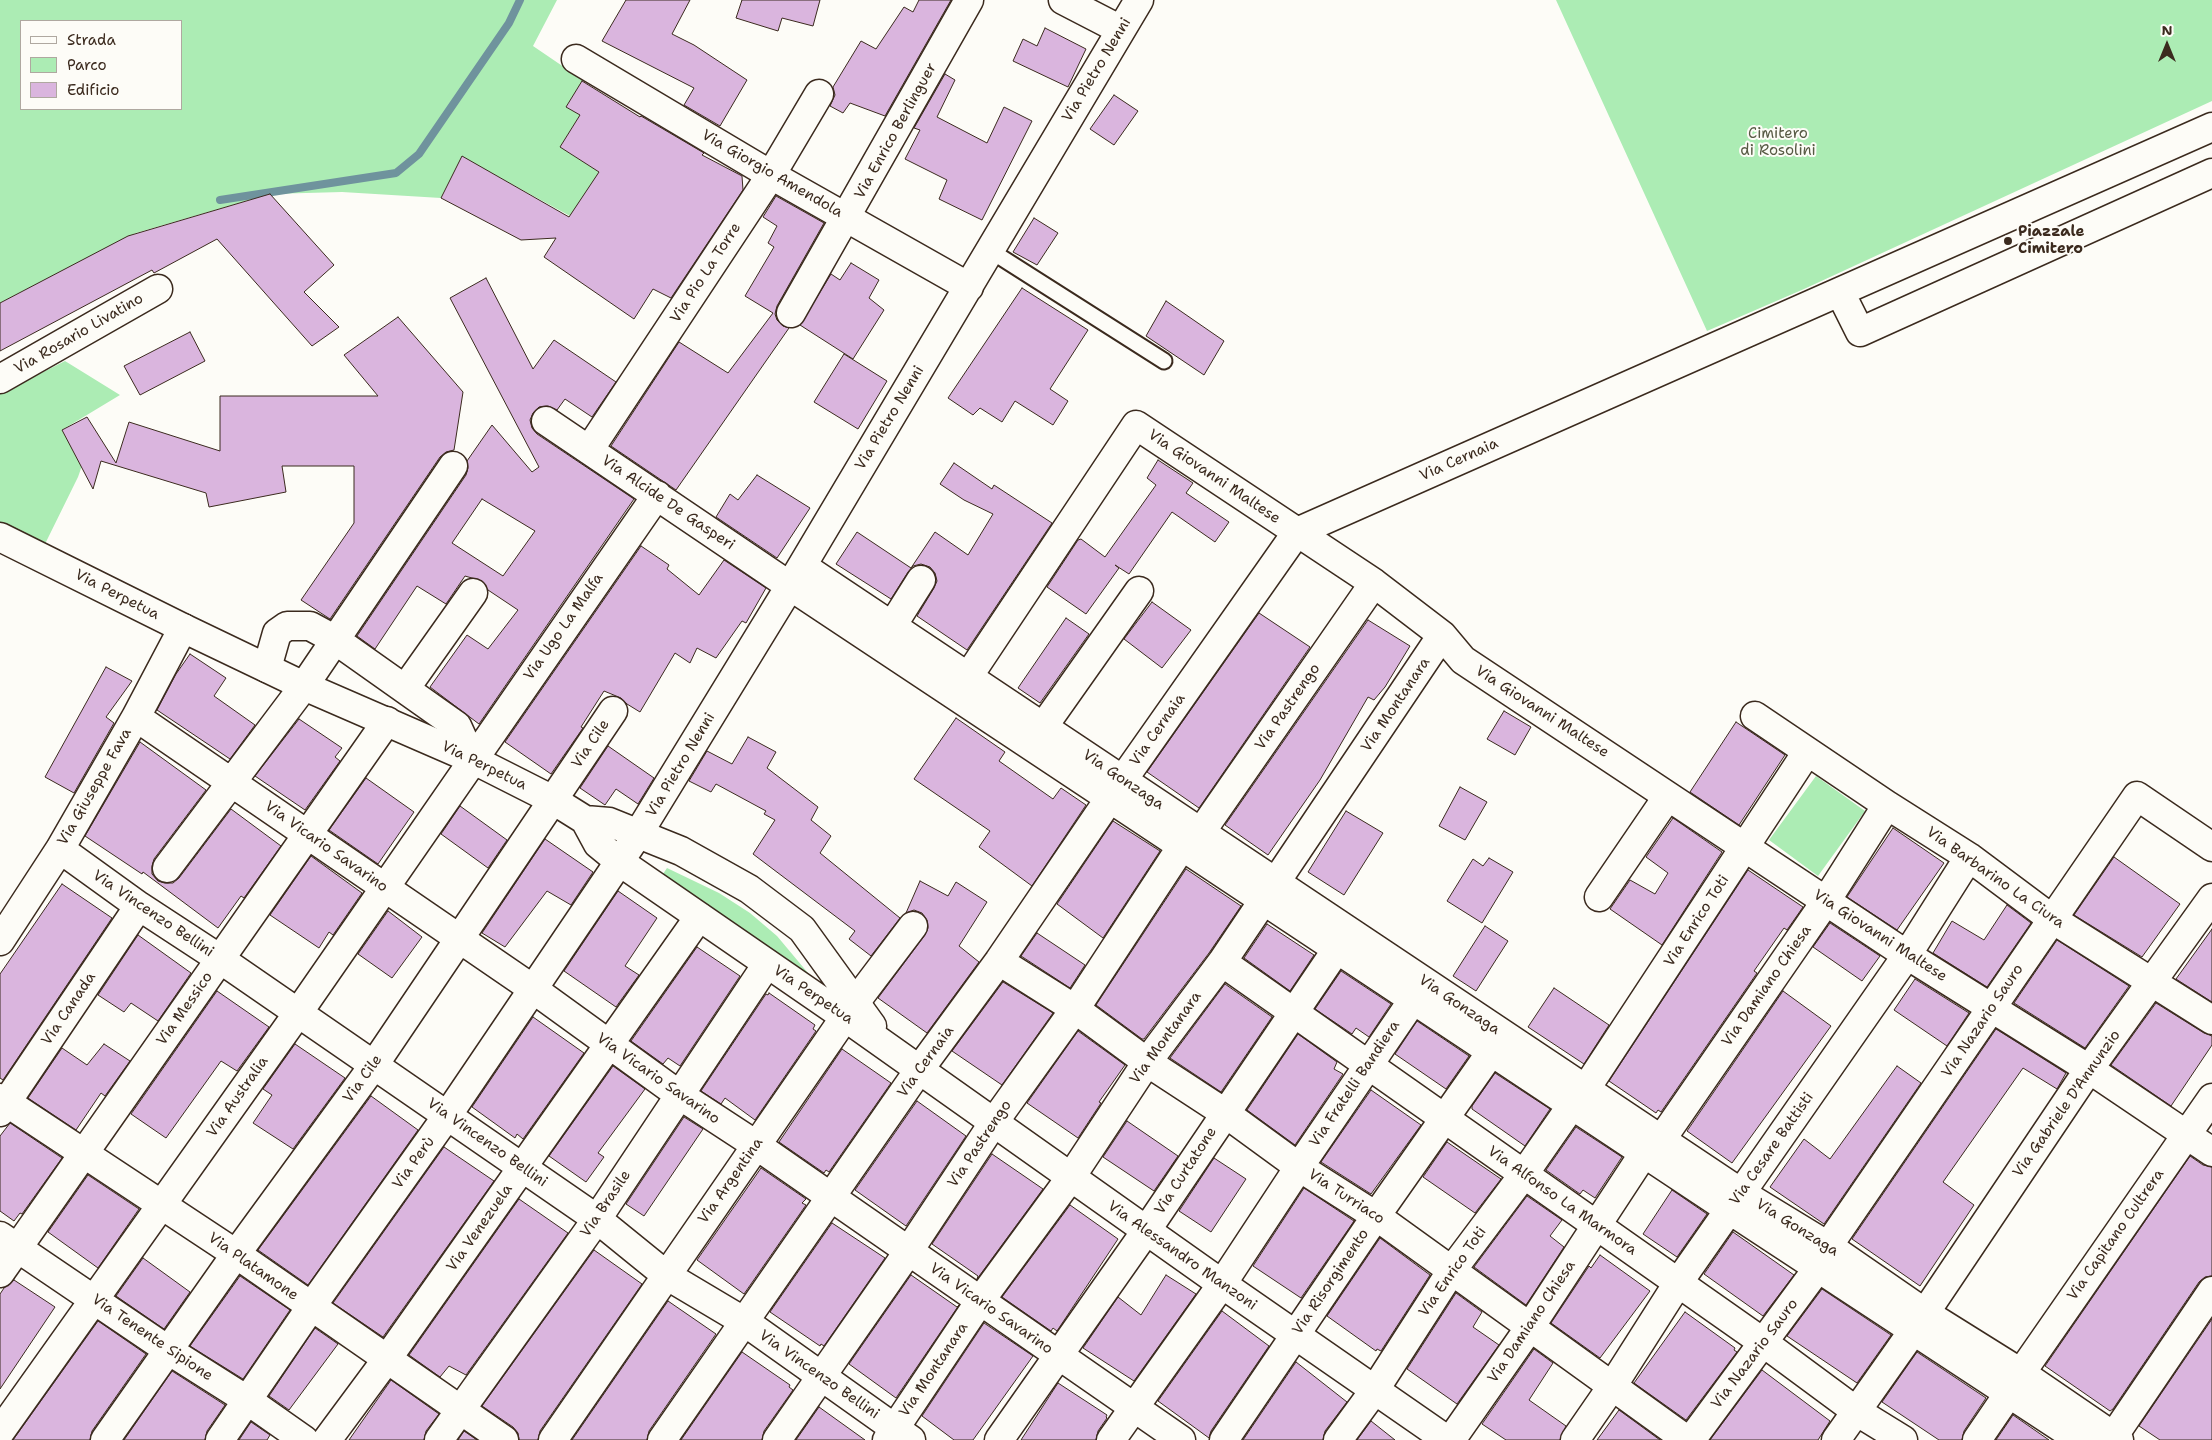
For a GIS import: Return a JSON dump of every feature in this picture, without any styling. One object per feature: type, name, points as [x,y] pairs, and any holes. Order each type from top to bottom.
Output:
[{"type":"street","name":"Via Enrico Berlinguer","points":[[791,313],[847,218],[969,0]]},
{"type":"street","points":[[1063,0],[1121,30]]},
{"type":"street","name":"Via Pietro Nenni","points":[[638,834],[796,576],[1139,0]]},
{"type":"street","name":"Via Giorgio Amendola","points":[[576,59],[771,175],[969,287]]},
{"type":"street","name":"Via Pio La Torre","points":[[589,450],[771,175],[819,94]]},
{"type":"street","name":"Via Cernaia","points":[[662,1440],[919,1070],[999,961],[1296,532],[2212,126]]},
{"type":"street","points":[[1840,292],[1860,332],[2212,173]]},
{"type":"street","name":"Via Rosario Livatino","points":[[0,378],[158,288]]},
{"type":"street","name":"Via Alcide De Gasperi","points":[[546,421],[657,495],[796,576]]},
{"type":"street","name":"Via Giovanni Maltese","points":[[968,677],[1136,425],[1374,582],[1442,634],[1463,660],[1907,955],[2089,1069],[2212,1152]]},
{"type":"street","points":[[167,868],[304,686],[334,639],[453,466]]},
{"type":"street","name":"Via Ugo La Malfa","points":[[472,759],[657,495]]},
{"type":"street","name":"Via Perpetua","points":[[0,536],[183,628],[304,686],[472,759],[553,800],[585,820],[598,844],[620,862],[767,964],[850,1010]]},
{"type":"street","name":"Via Gonzaga","points":[[796,576],[892,626],[1043,727],[1117,789]]},
{"type":"street","name":"Via Gonzaga","points":[[796,576],[1919,1322],[2015,1383],[2115,1439]]},
{"type":"street","points":[[892,626],[922,580]]},
{"type":"street","name":"Via Pastrengo","points":[[777,1440],[908,1252],[994,1122],[1075,1010],[1192,839],[1374,582]]},
{"type":"street","points":[[1043,727],[1139,591]]},
{"type":"street","points":[[405,689],[473,593]]},
{"type":"street","points":[[267,668],[277,633],[287,626],[310,626],[334,639],[457,726],[472,759]]},
{"type":"street","name":"Via Giuseppe Fava","points":[[0,940],[60,849],[136,717],[183,628]]},
{"type":"street","name":"Via Montanara","points":[[898,1436],[980,1301],[1071,1177],[1148,1062],[1222,962],[1442,634]]},
{"type":"street","name":"Via Cile","points":[[105,1440],[236,1254],[374,1065],[613,711]]},
{"type":"street","name":"Via Barbarino La Ciura","points":[[1755,716],[1886,805],[1969,857],[2052,919],[2212,1020]]},
{"type":"street","name":"Via Vicario Savarino","points":[[136,717],[533,990],[678,1094],[756,1145],[1181,1440]]},
{"type":"street","name":"Via Messico","points":[[0,1272],[9,1242],[82,1153],[387,721]]},
{"type":"street","name":"Via Enrico Toti","points":[[1338,1440],[1374,1391],[1452,1270],[1579,1097],[1807,752]]},
{"type":"street","name":"Via Australia","points":[[0,1432],[96,1300],[161,1205],[298,1013],[472,759]]},
{"type":"street","points":[[1599,897],[1668,796]]},
{"type":"street","name":"Via Nazario Sauro","points":[[1689,1440],[1764,1343],[2137,796],[2212,846]]},
{"type":"street","name":"Via Damiano Chiesa","points":[[1451,1440],[1530,1327],[1597,1226],[1826,900],[1886,805]]},
{"type":"street","points":[[585,820],[609,822],[681,851],[749,888],[802,929],[850,1010],[888,1047],[919,1070]]},
{"type":"street","name":"Via Perù","points":[[220,1440],[311,1307],[447,1116],[638,834]]},
{"type":"street","name":"Via Vincenzo Bellini","points":[[60,849],[139,906],[220,959],[597,1219],[666,1274],[744,1322],[821,1376],[898,1436]]},
{"type":"street","name":"Via Cesare Battisti","points":[[1575,1440],[1678,1284],[1907,955],[1969,857]]},
{"type":"street","name":"Via Gonzaga","points":[[1270,892],[1337,949],[1413,1000],[1498,1043]]},
{"type":"street","name":"Via Gabriele D'Annunzio","points":[[1836,1440],[1919,1322],[2089,1069],[2212,898]]},
{"type":"street","name":"Via Canada","points":[[2,1104],[139,906]]},
{"type":"street","name":"Via Venezuela","points":[[327,1440],[387,1359],[699,916]]},
{"type":"street","name":"Via Argentina","points":[[553,1440],[850,1010],[913,926]]},
{"type":"street","name":"Via Curtatone","points":[[999,1440],[1146,1231],[1337,949]]},
{"type":"street","name":"Via Turriaco","points":[[999,961],[1075,1010],[1148,1062],[1225,1113],[1299,1167],[1376,1216],[1689,1440]]},
{"type":"street","name":"Via Alfonso La Marmora","points":[[1222,962],[1764,1343],[1856,1411],[1903,1440]]},
{"type":"street","name":"Via Brasile","points":[[439,1440],[597,1219],[678,1094],[767,964]]},
{"type":"street","name":"Via Fratelli Bandiera","points":[[1111,1440],[1222,1284],[1413,1000]]},
{"type":"street","name":"Via Risorgimento","points":[[1224,1440],[1376,1216],[1498,1043]]},
{"type":"street","name":"Via Alessandro Manzoni","points":[[919,1070],[1374,1391],[1447,1440]]},
{"type":"street","name":"Via Capitano Cultrera","points":[[1977,1440],[2212,1098]]},
{"type":"street","name":"Via Platamone","points":[[2,1104],[82,1153],[236,1254],[504,1440]]},
{"type":"street","name":"Via Tenente Sipione","points":[[9,1242],[304,1440]]},
{"type":"street","points":[[2115,1439],[2212,1291]]},
{"type":"street","name":"Via Gonzaga","points":[[2015,1383],[2080,1440]]},
{"type":"lane","points":[[990,251],[1164,361]]},
{"type":"green space","points":[[0,0],[557,0],[533,46],[583,80],[566,107],[580,115],[560,147],[599,172],[570,216],[462,157],[441,198],[342,192],[270,194],[136,233],[0,303]]},
{"type":"green space","name":"Cimitero di Rosolini","points":[[1556,0],[2212,0],[2212,101],[1804,289],[1707,331]]},
{"type":"green space","points":[[65,361],[120,395],[62,430],[84,460],[78,477],[45,544],[0,523],[0,394]]},
{"type":"green space","points":[[1816,776],[1865,811],[1818,876],[1769,840]]},
{"type":"green space","points":[[667,868],[719,893],[750,913],[777,936],[813,979],[663,874]]},
{"type":"building","points":[[626,0],[690,0],[672,34],[694,45],[747,80],[720,126],[684,105],[694,88],[602,41]]},
{"type":"building","points":[[742,0],[820,0],[813,26],[782,18],[778,31],[736,18]]},
{"type":"building","points":[[919,0],[951,0],[885,116],[850,103],[843,113],[830,106],[835,95],[833,87],[861,41],[876,49],[904,7],[913,12]]},
{"type":"building","points":[[1045,28],[1086,49],[1068,87],[1013,61],[1023,39],[1037,46]]},
{"type":"building","points":[[945,74],[955,80],[937,117],[987,143],[1004,107],[1032,121],[982,220],[939,199],[947,180],[905,159],[920,130],[914,128]]},
{"type":"building","points":[[582,81],[640,117],[704,153],[702,155],[742,176],[743,190],[671,298],[653,289],[634,319],[544,257],[556,238],[521,240],[441,198],[462,156],[569,217],[599,172],[560,147],[580,115],[566,107]]},
{"type":"building","points":[[1114,95],[1138,111],[1114,145],[1090,129]]},
{"type":"building","points":[[270,194],[334,265],[304,292],[339,327],[312,346],[217,239],[154,273],[152,270],[0,351],[0,303],[128,236]]},
{"type":"building","points":[[776,196],[824,223],[777,306],[775,314],[777,320],[783,326],[789,328],[676,490],[611,446],[679,342],[728,373],[773,313],[745,296],[774,247],[768,243],[777,226],[763,217]]},
{"type":"building","points":[[1034,218],[1058,233],[1037,265],[1013,252]]},
{"type":"building","points":[[851,263],[879,280],[869,298],[884,310],[853,359],[800,325],[831,274],[840,280]]},
{"type":"building","points":[[486,278],[533,369],[554,340],[616,382],[592,417],[565,399],[557,410],[548,406],[539,407],[533,413],[530,420],[532,428],[537,434],[634,499],[479,724],[430,687],[467,635],[488,649],[518,610],[488,590],[482,581],[465,576],[446,604],[417,586],[375,649],[357,636],[466,475],[467,461],[492,425],[532,472],[539,467],[450,298]],"holes":[[[482,499],[535,531],[503,576],[452,543]]]},
{"type":"building","points":[[1022,288],[1088,330],[1050,389],[1068,401],[1053,425],[1015,401],[1002,422],[980,408],[973,415],[948,398]]},
{"type":"building","points":[[1166,301],[1224,341],[1204,375],[1146,336]]},
{"type":"building","points":[[398,317],[463,392],[454,450],[446,452],[440,457],[330,619],[301,600],[354,523],[354,466],[282,466],[286,492],[209,507],[206,493],[101,461],[93,489],[62,430],[87,417],[116,463],[129,422],[220,451],[220,396],[378,396],[344,355]]},
{"type":"building","points":[[190,332],[205,361],[140,395],[124,366]]},
{"type":"building","points":[[844,354],[887,381],[858,429],[814,402]]},
{"type":"building","points":[[1158,460],[1193,483],[1186,493],[1229,522],[1215,542],[1172,512],[1129,574],[1115,565],[1119,568],[1086,614],[1047,587],[1078,540],[1081,539],[1105,557],[1156,485],[1147,478]]},
{"type":"building","points":[[954,463],[992,489],[994,485],[1052,523],[967,650],[917,616],[937,581],[935,573],[930,567],[921,564],[913,566],[891,599],[836,564],[857,532],[911,568],[935,532],[968,555],[993,514],[964,500],[940,484]]},
{"type":"building","points":[[757,475],[810,508],[777,558],[716,517],[730,494],[738,500]]},
{"type":"building","points":[[641,546],[669,565],[667,569],[699,595],[724,560],[766,588],[746,623],[742,621],[716,658],[697,648],[690,663],[675,653],[640,712],[621,698],[604,691],[581,727],[583,728],[551,774],[505,742]]},
{"type":"building","points":[[1152,602],[1191,630],[1162,668],[1124,639]]},
{"type":"building","points":[[1259,613],[1310,647],[1199,808],[1147,772]]},
{"type":"building","points":[[1066,618],[1089,634],[1040,703],[1018,688]]},
{"type":"building","points":[[1368,620],[1410,646],[1385,687],[1374,700],[1368,697],[1320,780],[1268,855],[1225,825]]},
{"type":"building","points":[[190,654],[226,678],[214,696],[255,725],[230,759],[157,710],[176,674]]},
{"type":"building","points":[[106,667],[132,681],[106,717],[114,723],[74,793],[45,777]]},
{"type":"building","points":[[1504,711],[1531,727],[1515,755],[1487,739]]},
{"type":"building","points":[[956,718],[1005,752],[999,761],[1053,799],[1061,788],[1086,805],[1032,886],[979,847],[990,831],[914,779]]},
{"type":"building","points":[[299,719],[342,748],[335,757],[340,761],[305,810],[255,776]]},
{"type":"building","points":[[1736,722],[1785,755],[1739,825],[1690,792]]},
{"type":"building","points":[[748,737],[776,752],[767,768],[818,807],[811,820],[831,836],[820,853],[900,918],[871,956],[849,939],[855,931],[753,854],[775,820],[764,814],[766,811],[716,784],[711,792],[689,781],[707,751],[732,764]]},
{"type":"building","points":[[140,742],[206,790],[154,859],[152,874],[158,881],[173,883],[179,878],[231,809],[281,846],[244,898],[241,896],[218,928],[143,872],[142,874],[85,836]]},
{"type":"building","points":[[608,746],[654,778],[638,804],[616,789],[605,805],[580,788]]},
{"type":"building","points":[[366,778],[414,812],[378,864],[329,830]]},
{"type":"building","points":[[1460,787],[1487,802],[1465,840],[1439,826]]},
{"type":"building","points":[[460,806],[507,840],[488,868],[441,834]]},
{"type":"building","points":[[1346,811],[1383,833],[1344,895],[1308,872]]},
{"type":"building","points":[[1673,818],[1722,852],[1662,945],[1610,909],[1630,880],[1655,894],[1668,873],[1646,857]]},
{"type":"building","points":[[1113,821],[1160,851],[1103,938],[1057,904]]},
{"type":"building","points":[[1893,828],[1944,863],[1897,930],[1847,897]]},
{"type":"building","points":[[545,839],[593,872],[571,905],[547,891],[505,947],[482,933]]},
{"type":"building","points":[[311,856],[362,893],[333,935],[329,932],[319,948],[270,915]]},
{"type":"building","points":[[2114,857],[2180,904],[2142,957],[2074,915]]},
{"type":"building","points":[[1489,858],[1513,872],[1482,923],[1447,901],[1473,859],[1483,866]]},
{"type":"building","points":[[1186,869],[1241,906],[1209,953],[1144,1039],[1142,1039],[1096,1005]]},
{"type":"building","points":[[1748,870],[1803,907],[1787,930],[1784,928],[1754,971],[1757,973],[1661,1112],[1658,1110],[1656,1113],[1609,1081]]},
{"type":"building","points":[[920,881],[948,896],[956,882],[987,902],[959,946],[979,962],[927,1033],[878,998],[925,935],[928,928],[927,920],[922,913],[914,910],[906,913]]},
{"type":"building","points":[[62,884],[112,918],[3,1080],[0,1078],[0,974]]},
{"type":"building","points":[[618,891],[657,918],[625,966],[639,975],[616,1007],[564,971]]},
{"type":"building","points":[[2007,905],[2031,923],[1987,987],[1933,953],[1952,921],[1984,940]]},
{"type":"building","points":[[388,911],[422,937],[392,978],[358,954]]},
{"type":"building","points":[[1830,923],[1880,956],[1862,981],[1813,947]]},
{"type":"building","points":[[1267,924],[1314,955],[1290,991],[1244,958]]},
{"type":"building","points":[[1485,926],[1508,941],[1476,991],[1453,976]]},
{"type":"building","points":[[2212,929],[2212,1002],[2176,979]]},
{"type":"building","points":[[1037,933],[1085,965],[1070,988],[1021,956]]},
{"type":"building","points":[[138,935],[191,973],[158,1021],[131,1003],[124,1012],[98,995]]},
{"type":"building","points":[[2057,940],[2129,986],[2085,1048],[2014,1003]]},
{"type":"building","points":[[697,947],[740,976],[680,1066],[668,1058],[663,1064],[631,1041]]},
{"type":"building","points":[[1341,971],[1391,1004],[1369,1037],[1356,1028],[1352,1034],[1315,1009]]},
{"type":"building","points":[[1915,979],[1969,1013],[1947,1046],[1894,1010]]},
{"type":"building","points":[[1003,982],[1053,1013],[1002,1085],[952,1051]]},
{"type":"building","points":[[1225,984],[1272,1017],[1221,1092],[1170,1058]]},
{"type":"building","points":[[1554,988],[1609,1025],[1584,1064],[1528,1027]]},
{"type":"building","points":[[217,991],[269,1027],[237,1071],[221,1061],[166,1138],[131,1114]]},
{"type":"building","points":[[1783,991],[1831,1026],[1732,1163],[1687,1131]]},
{"type":"building","points":[[769,993],[815,1025],[813,1029],[816,1031],[755,1120],[725,1098],[721,1104],[701,1091],[766,994],[768,995]]},
{"type":"building","points":[[2156,1003],[2212,1036],[2212,1045],[2171,1106],[2111,1065]]},
{"type":"building","points":[[533,1017],[584,1053],[523,1139],[517,1134],[515,1138],[472,1107]]},
{"type":"building","points":[[1417,1021],[1469,1056],[1446,1089],[1395,1054]]},
{"type":"building","points":[[1996,1029],[2066,1073],[2057,1089],[2023,1068],[1943,1182],[1974,1205],[1920,1286],[1852,1239]]},
{"type":"building","points":[[1078,1031],[1125,1065],[1099,1102],[1101,1103],[1078,1138],[1027,1103]]},
{"type":"building","points":[[1298,1034],[1337,1062],[1334,1069],[1343,1074],[1295,1145],[1247,1110]]},
{"type":"building","points":[[104,1044],[130,1061],[105,1096],[101,1093],[76,1130],[28,1098],[62,1048],[87,1065]]},
{"type":"building","points":[[295,1044],[345,1078],[293,1149],[253,1123],[272,1095],[263,1089]]},
{"type":"building","points":[[842,1049],[891,1083],[829,1172],[826,1170],[824,1173],[779,1142]]},
{"type":"building","points":[[613,1066],[645,1089],[598,1153],[604,1157],[586,1182],[549,1156]]},
{"type":"building","points":[[1897,1066],[1921,1083],[1824,1224],[1770,1187],[1804,1139],[1830,1159]]},
{"type":"building","points":[[1495,1073],[1550,1109],[1525,1146],[1472,1109],[1472,1106]]},
{"type":"building","points":[[1371,1090],[1421,1125],[1371,1194],[1321,1162]]},
{"type":"building","points":[[371,1096],[418,1130],[308,1285],[258,1250]]},
{"type":"building","points":[[917,1101],[966,1136],[906,1226],[855,1190]]},
{"type":"building","points":[[684,1117],[703,1129],[644,1216],[626,1204]]},
{"type":"building","points":[[1127,1121],[1178,1156],[1154,1191],[1103,1157]]},
{"type":"building","points":[[10,1123],[62,1158],[22,1214],[20,1213],[14,1221],[0,1211],[0,1136]]},
{"type":"building","points":[[1576,1127],[1622,1157],[1595,1198],[1583,1190],[1580,1194],[1546,1170]]},
{"type":"building","points":[[1447,1142],[1501,1179],[1475,1213],[1423,1177]]},
{"type":"building","points":[[444,1147],[494,1181],[383,1337],[333,1303]]},
{"type":"building","points":[[992,1154],[1043,1189],[977,1279],[978,1276],[932,1244]]},
{"type":"building","points":[[2190,1156],[2203,1165],[2212,1167],[2212,1276],[2205,1277],[2199,1282],[2110,1411],[2045,1366]]},
{"type":"building","points":[[1214,1158],[1246,1179],[1211,1232],[1179,1211]]},
{"type":"building","points":[[761,1168],[806,1199],[802,1203],[806,1205],[744,1294],[697,1260]]},
{"type":"building","points":[[88,1175],[139,1209],[98,1268],[48,1232]]},
{"type":"building","points":[[1304,1188],[1354,1221],[1301,1298],[1253,1266]]},
{"type":"building","points":[[1672,1190],[1707,1214],[1677,1257],[1643,1234]]},
{"type":"building","points":[[1527,1196],[1562,1220],[1550,1236],[1564,1247],[1526,1305],[1474,1267]]},
{"type":"building","points":[[519,1199],[568,1233],[466,1375],[449,1366],[440,1377],[409,1355]]},
{"type":"building","points":[[1070,1205],[1118,1239],[1057,1331],[1053,1328],[1051,1331],[1002,1297]]},
{"type":"building","points":[[832,1223],[885,1258],[824,1346],[821,1344],[820,1346],[770,1312]]},
{"type":"building","points":[[1733,1232],[1794,1275],[1763,1316],[1704,1274]]},
{"type":"building","points":[[1380,1238],[1430,1275],[1381,1351],[1377,1349],[1376,1351],[1327,1316]]},
{"type":"building","points":[[594,1250],[642,1284],[540,1431],[538,1440],[519,1440],[518,1433],[513,1427],[482,1406]]},
{"type":"building","points":[[1600,1255],[1650,1291],[1600,1358],[1551,1323],[1589,1266],[1591,1268]]},
{"type":"building","points":[[143,1258],[190,1292],[164,1329],[116,1296]]},
{"type":"building","points":[[911,1275],[957,1307],[959,1305],[896,1398],[849,1364]]},
{"type":"building","points":[[1166,1275],[1196,1294],[1134,1381],[1083,1348],[1118,1297],[1141,1315]]},
{"type":"building","points":[[240,1276],[290,1310],[243,1379],[190,1346]]},
{"type":"building","points":[[14,1280],[55,1307],[0,1389],[0,1294]]},
{"type":"building","points":[[1822,1289],[1891,1335],[1857,1383],[1787,1336]]},
{"type":"building","points":[[1456,1293],[1482,1312],[1473,1327],[1499,1345],[1457,1404],[1407,1369]]},
{"type":"building","points":[[668,1301],[716,1334],[649,1431],[647,1440],[572,1440]]},
{"type":"building","points":[[1222,1311],[1269,1346],[1211,1431],[1209,1438],[1158,1401]]},
{"type":"building","points":[[1685,1312],[1735,1348],[1734,1350],[1737,1352],[1686,1420],[1634,1383]]},
{"type":"building","points":[[2212,1319],[2212,1440],[2160,1440],[2139,1426]]},
{"type":"building","points":[[98,1321],[146,1354],[92,1431],[90,1440],[13,1440]]},
{"type":"building","points":[[984,1323],[1033,1356],[973,1440],[954,1440],[922,1416]]},
{"type":"building","points":[[315,1328],[338,1344],[289,1410],[269,1396]]},
{"type":"building","points":[[1534,1349],[1553,1363],[1529,1400],[1566,1426],[1560,1440],[1506,1440],[1482,1424]]},
{"type":"building","points":[[742,1352],[790,1385],[789,1387],[793,1390],[764,1431],[762,1440],[681,1440]]},
{"type":"building","points":[[1917,1352],[1986,1398],[1964,1431],[1962,1440],[1939,1440],[1882,1402]]},
{"type":"building","points":[[1296,1362],[1347,1402],[1325,1431],[1323,1440],[1243,1440]]},
{"type":"building","points":[[1762,1370],[1830,1421],[1818,1440],[1710,1440]]},
{"type":"building","points":[[172,1371],[225,1405],[207,1431],[205,1440],[124,1440]]},
{"type":"building","points":[[391,1380],[439,1414],[426,1431],[424,1440],[349,1440]]},
{"type":"building","points":[[1058,1383],[1107,1415],[1098,1431],[1096,1440],[1021,1440]]},
{"type":"building","points":[[819,1407],[865,1440],[796,1440]]},
{"type":"building","points":[[1619,1410],[1660,1440],[1597,1440]]},
{"type":"building","points":[[2013,1415],[2049,1440],[1996,1440]]},
{"type":"building","points":[[1371,1421],[1395,1440],[1357,1440]]},
{"type":"building","points":[[251,1422],[270,1435],[267,1440],[239,1440]]},
{"type":"building","points":[[464,1431],[477,1440],[458,1440]]},
{"type":"waterway","points":[[220,200],[396,173],[419,154],[509,23],[520,0]]},
{"type":"place","name":"Piazzale Cimitero","points":[[2008,241]]}]
